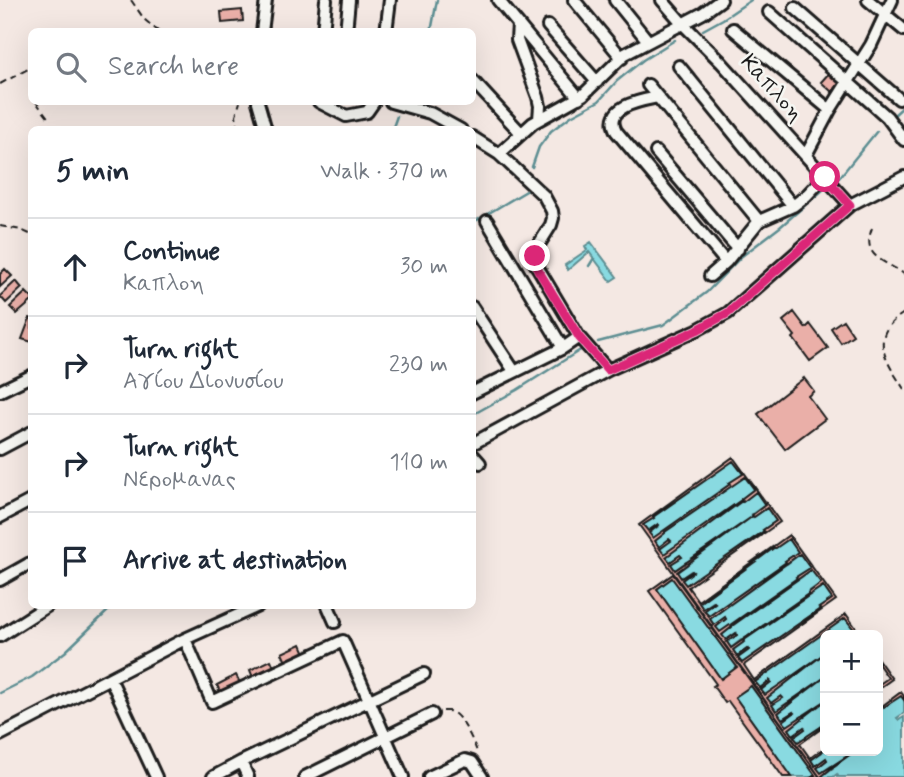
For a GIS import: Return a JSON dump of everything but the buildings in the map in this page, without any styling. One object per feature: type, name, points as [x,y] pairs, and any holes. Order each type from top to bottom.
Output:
[{"type":"street","points":[[262,28],[266,0]]},
{"type":"street","points":[[324,28],[327,0]]},
{"type":"street","points":[[346,28],[349,0]]},
{"type":"street","points":[[386,28],[390,0]]},
{"type":"street","points":[[498,0],[579,98]]},
{"type":"street","points":[[574,0],[622,58]]},
{"type":"street","points":[[615,0],[649,41]]},
{"type":"street","name":"Καπλοη","points":[[662,0],[850,205]]},
{"type":"street","points":[[867,0],[904,30]]},
{"type":"street","points":[[806,155],[830,110],[871,45],[892,0]]},
{"type":"street","points":[[499,154],[539,119],[583,95],[622,58],[715,2]]},
{"type":"street","points":[[795,8],[899,99]]},
{"type":"street","points":[[769,12],[887,117],[904,140]]},
{"type":"street","points":[[518,24],[517,40],[538,97],[539,119]]},
{"type":"street","points":[[548,26],[597,82]]},
{"type":"street","points":[[733,29],[830,110]]},
{"type":"street","points":[[679,66],[793,205]]},
{"type":"street","points":[[476,84],[521,133]]},
{"type":"street","points":[[649,85],[759,221]]},
{"type":"street","points":[[658,97],[624,107],[613,119],[613,125],[726,262]]},
{"type":"street","points":[[259,105],[265,126]]},
{"type":"street","points":[[325,105],[346,116],[367,112],[372,105]]},
{"type":"street","points":[[401,105],[429,113],[453,126]]},
{"type":"street","points":[[476,140],[499,154],[549,203],[553,218],[536,249],[536,263],[579,337],[608,370]]},
{"type":"street","points":[[656,152],[738,249]]},
{"type":"street","points":[[710,276],[738,249],[759,221],[793,205],[825,177]]},
{"type":"street","points":[[476,442],[608,370],[728,313],[850,205],[904,177]]},
{"type":"street","points":[[487,221],[562,348]]},
{"type":"street","points":[[476,313],[514,371]]},
{"type":"street","points":[[476,390],[579,337]]},
{"type":"street","points":[[0,391],[28,377]]},
{"type":"street","points":[[0,449],[28,434]]},
{"type":"street","points":[[476,458],[480,463]]},
{"type":"street","points":[[0,517],[28,502]]},
{"type":"street","points":[[0,580],[28,564]]},
{"type":"street","points":[[0,636],[42,609]]},
{"type":"street","points":[[0,735],[185,639],[251,609]]},
{"type":"street","points":[[329,609],[335,622]]},
{"type":"street","points":[[185,639],[212,702],[343,641],[403,777]]},
{"type":"street","points":[[213,777],[424,674]]},
{"type":"street","points":[[110,677],[156,777]]},
{"type":"street","points":[[305,777],[432,714]]},
{"type":"street","points":[[429,777],[468,760],[482,777]]},
{"type":"street","points":[[241,762],[248,777]]},
{"type":"path","points":[[131,0],[144,19],[154,28]]},
{"type":"path","points":[[0,84],[28,69]]},
{"type":"path","points":[[38,105],[50,120]]},
{"type":"path","points":[[237,126],[236,115],[239,105]]},
{"type":"path","points":[[0,226],[28,233]]},
{"type":"path","points":[[872,228],[868,238],[872,252],[877,258],[904,274]]},
{"type":"path","points":[[904,313],[889,327],[881,346],[904,389]]},
{"type":"path","points":[[432,714],[448,711],[456,715],[475,747],[477,755],[472,762]]},
{"type":"water","points":[[591,242],[617,277],[611,281],[589,252],[568,270],[565,265],[587,250],[585,246]]},
{"type":"water","points":[[733,461],[743,474],[730,483],[745,477],[754,489],[741,500],[756,492],[765,505],[752,514],[753,516],[767,508],[776,521],[686,585],[682,580],[693,572],[681,578],[677,572],[687,563],[675,570],[671,564],[681,556],[670,562],[666,557],[676,547],[664,554],[660,549],[669,540],[659,547],[655,541],[665,532],[653,538],[649,533],[659,526],[658,524],[648,531],[643,525]]},
{"type":"water","points":[[789,539],[798,552],[786,563],[800,554],[810,568],[797,578],[811,570],[821,583],[808,594],[823,586],[832,599],[742,663],[738,658],[748,649],[737,656],[733,650],[743,641],[731,648],[727,642],[737,633],[726,640],[722,635],[731,625],[720,632],[716,627],[726,619],[714,625],[710,619],[721,611],[719,609],[709,616],[704,611],[715,603],[703,609],[699,603]]},
{"type":"water","points":[[672,578],[737,667],[721,679],[657,589]]},
{"type":"water","points":[[845,618],[854,630],[828,630]]},
{"type":"water","points":[[820,635],[820,727],[798,742],[794,737],[805,729],[793,735],[789,729],[799,720],[787,726],[783,721],[793,712],[782,719],[778,713],[788,704],[776,711],[772,705],[782,697],[771,703],[767,698],[777,688],[765,695],[761,690],[771,682],[760,688],[755,682]]},
{"type":"water","points":[[751,686],[815,775],[792,777],[735,697]]},
{"type":"water","points":[[901,696],[904,700],[904,713],[897,718],[899,720],[904,717],[904,777],[836,777],[837,774],[823,777],[833,768],[831,766],[821,773],[817,768],[826,759],[815,766],[811,760],[820,752],[820,756],[883,756],[883,708]]},
{"type":"waterway","points":[[432,28],[437,0]]},
{"type":"waterway","points":[[703,30],[751,0]]},
{"type":"waterway","points":[[532,167],[539,147],[551,131],[571,116],[599,101],[617,81],[643,60],[675,40]]},
{"type":"waterway","points":[[894,115],[904,106]]},
{"type":"waterway","points":[[393,126],[397,116]]},
{"type":"waterway","points":[[839,178],[877,131]]},
{"type":"waterway","points":[[598,342],[663,325],[707,292],[742,256],[824,189]]},
{"type":"waterway","points":[[476,221],[528,190]]},
{"type":"waterway","points":[[589,266],[594,258]]},
{"type":"waterway","points":[[476,413],[582,349]]},
{"type":"waterway","points":[[0,693],[32,677],[65,652],[110,609]]},
{"type":"route","points":[[535,256],[538,270],[579,337],[608,370],[728,313],[850,205],[825,177]]}]
